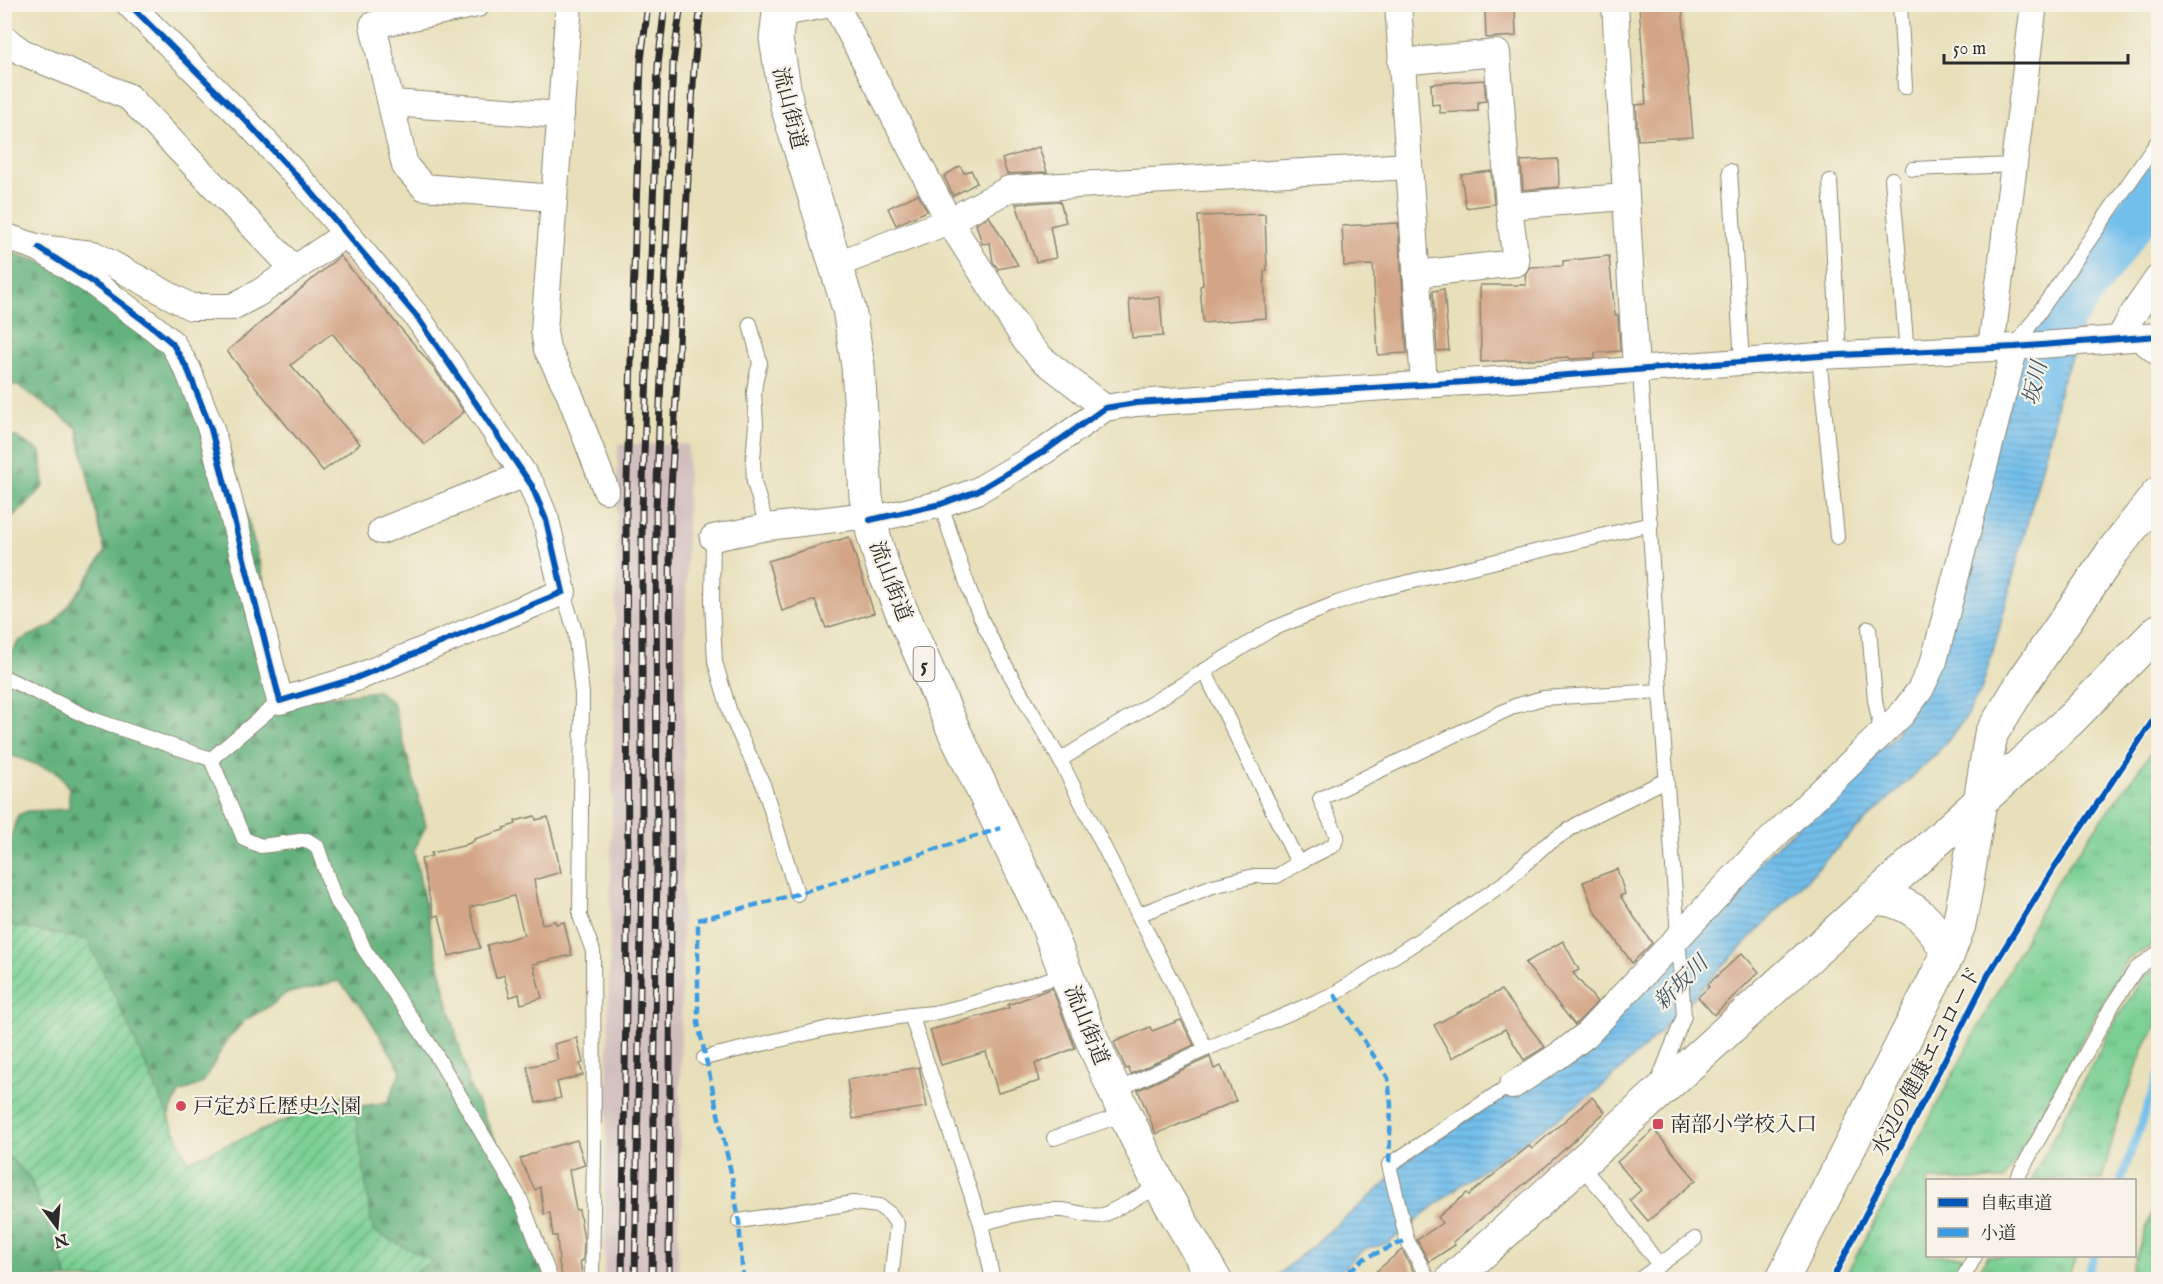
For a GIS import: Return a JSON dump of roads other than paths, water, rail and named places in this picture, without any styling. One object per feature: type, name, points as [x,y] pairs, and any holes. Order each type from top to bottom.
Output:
[{"type":"street","points":[[39,248],[92,282],[154,327],[172,343],[188,370],[211,429],[280,701],[356,678],[563,592],[546,520],[532,486],[418,318],[307,187],[248,122],[129,4]]},
{"type":"street","points":[[477,4],[374,25],[405,166],[424,187],[554,198]]},
{"type":"street","points":[[569,4],[543,331],[547,349],[580,404],[606,490]]},
{"type":"street","points":[[778,9],[833,4],[949,221],[1025,340],[1041,358],[1105,408]]},
{"type":"street","points":[[1398,4],[1424,384]]},
{"type":"street","points":[[1615,4],[1625,197],[1638,370]]},
{"type":"street","points":[[1512,1086],[1586,1035],[1763,847],[1902,714],[1920,690],[1934,661],[2003,347],[2014,165],[2034,4]]},
{"type":"street","name":"流山街道","points":[[778,9],[776,39],[787,106],[849,309],[855,338],[869,518],[888,581],[955,733],[1042,912],[1120,1102],[1160,1186],[1215,1280]]},
{"type":"street","points":[[6,45],[129,97],[293,268]]},
{"type":"street","points":[[1401,62],[1497,53],[1515,263],[1416,274]]},
{"type":"street","points":[[392,103],[561,115]]},
{"type":"street","points":[[836,265],[949,221],[1009,189],[1409,166]]},
{"type":"street","points":[[1509,206],[1625,197]]},
{"type":"street","points":[[4,236],[39,248],[93,254],[191,307],[232,307],[257,294],[346,234]]},
{"type":"street","points":[[2116,338],[2158,279]]},
{"type":"street","points":[[713,538],[767,527],[869,518],[941,504],[977,491],[1012,471],[1105,408],[1136,403],[2158,336]]},
{"type":"street","points":[[381,531],[523,475]]},
{"type":"street","points":[[1782,1280],[1948,954],[1959,925],[1972,859],[1991,734],[2025,679],[2114,550],[2158,494]]},
{"type":"street","points":[[1452,1280],[1578,1163],[2070,720],[2158,631]]},
{"type":"street","points":[[1872,898],[1896,902],[1923,917],[1936,931],[1948,954]]},
{"type":"lane","points":[[1900,4],[1905,87]]},
{"type":"lane","points":[[2003,347],[2158,141]]},
{"type":"lane","points":[[1913,169],[2014,165]]},
{"type":"lane","points":[[1730,171],[1743,362]]},
{"type":"lane","points":[[1892,179],[1907,352]]},
{"type":"lane","points":[[1830,181],[1829,356],[1837,537]]},
{"type":"lane","points":[[750,324],[760,363],[754,393],[756,423],[754,482],[767,527]]},
{"type":"lane","points":[[2116,338],[2158,360]]},
{"type":"lane","points":[[1638,370],[1651,524],[1660,691],[1684,1016],[1652,1097]]},
{"type":"lane","points":[[941,504],[962,568],[995,647],[1060,760],[1140,914],[1206,1049]]},
{"type":"lane","points":[[1060,760],[1272,629],[1337,603],[1380,589],[1651,524]]},
{"type":"lane","points":[[713,538],[712,601],[715,662],[731,716],[763,784],[797,894]]},
{"type":"lane","points":[[563,592],[575,631],[582,694],[580,916],[593,951],[592,1280]]},
{"type":"lane","points":[[1869,628],[1875,700],[1882,735]]},
{"type":"lane","points":[[1204,670],[1298,863]]},
{"type":"lane","points":[[4,677],[92,719],[211,759],[244,839],[261,846],[307,840],[317,846],[335,899],[354,925],[364,949],[432,1048],[520,1198],[551,1280]]},
{"type":"lane","points":[[1140,914],[1213,886],[1254,876],[1277,876],[1334,845],[1337,836],[1320,800],[1515,706],[1544,698],[1660,691]]},
{"type":"lane","points":[[211,759],[280,701]]},
{"type":"lane","points":[[1054,1138],[1120,1102],[1206,1049],[1334,994],[1448,922],[1504,883],[1543,847],[1579,823],[1666,780]]},
{"type":"lane","points":[[2017,1179],[2113,1004],[2136,969],[2158,953]]},
{"type":"lane","points":[[704,1058],[829,1028],[933,1013],[964,1006],[1066,974]]},
{"type":"lane","points":[[911,1015],[981,1224],[993,1280]]},
{"type":"lane","points":[[1430,1280],[1407,1240],[1389,1165],[1510,1084],[1512,1086]]},
{"type":"lane","points":[[1578,1163],[1615,1205],[1659,1264]]},
{"type":"lane","points":[[981,1224],[1031,1212],[1063,1210],[1094,1217],[1104,1215],[1160,1186]]},
{"type":"lane","points":[[739,1221],[836,1205],[866,1203],[879,1206],[890,1214],[897,1224],[891,1280]]},
{"type":"lane","points":[[1639,1280],[1695,1239]]},
{"type":"lane","points":[[1962,1280],[1974,1257]]},
{"type":"water","name":"新坂川","points":[[2082,330],[2060,386],[2053,425],[1981,690],[1964,720],[1936,754],[1842,843],[1644,1048],[1597,1091],[1458,1187],[1387,1244],[1366,1248],[1330,1279],[1272,1280],[1385,1184],[1401,1164],[1513,1090],[1896,735],[2021,360]]},
{"type":"waterway","name":"坂川","points":[[2033,388],[2044,341],[2158,187]]},
{"type":"waterway","points":[[2121,1179],[2158,1076]]},
{"type":"waterway","points":[[2085,1280],[2094,1257]]},
{"type":"railway","points":[[622,1280],[628,866],[626,510],[641,60],[648,4]]},
{"type":"railway","points":[[635,1280],[642,869],[642,510],[658,65],[665,4]]},
{"type":"railway","points":[[652,1280],[657,868],[656,509],[673,63],[681,4]]},
{"type":"railway","points":[[669,1280],[670,508],[694,67],[701,4]]},
{"type":"place","name":"戸定が丘歴史公園","points":[[181,1106]]},
{"type":"place","name":"南部小学校入口","points":[[1658,1124]]}]
